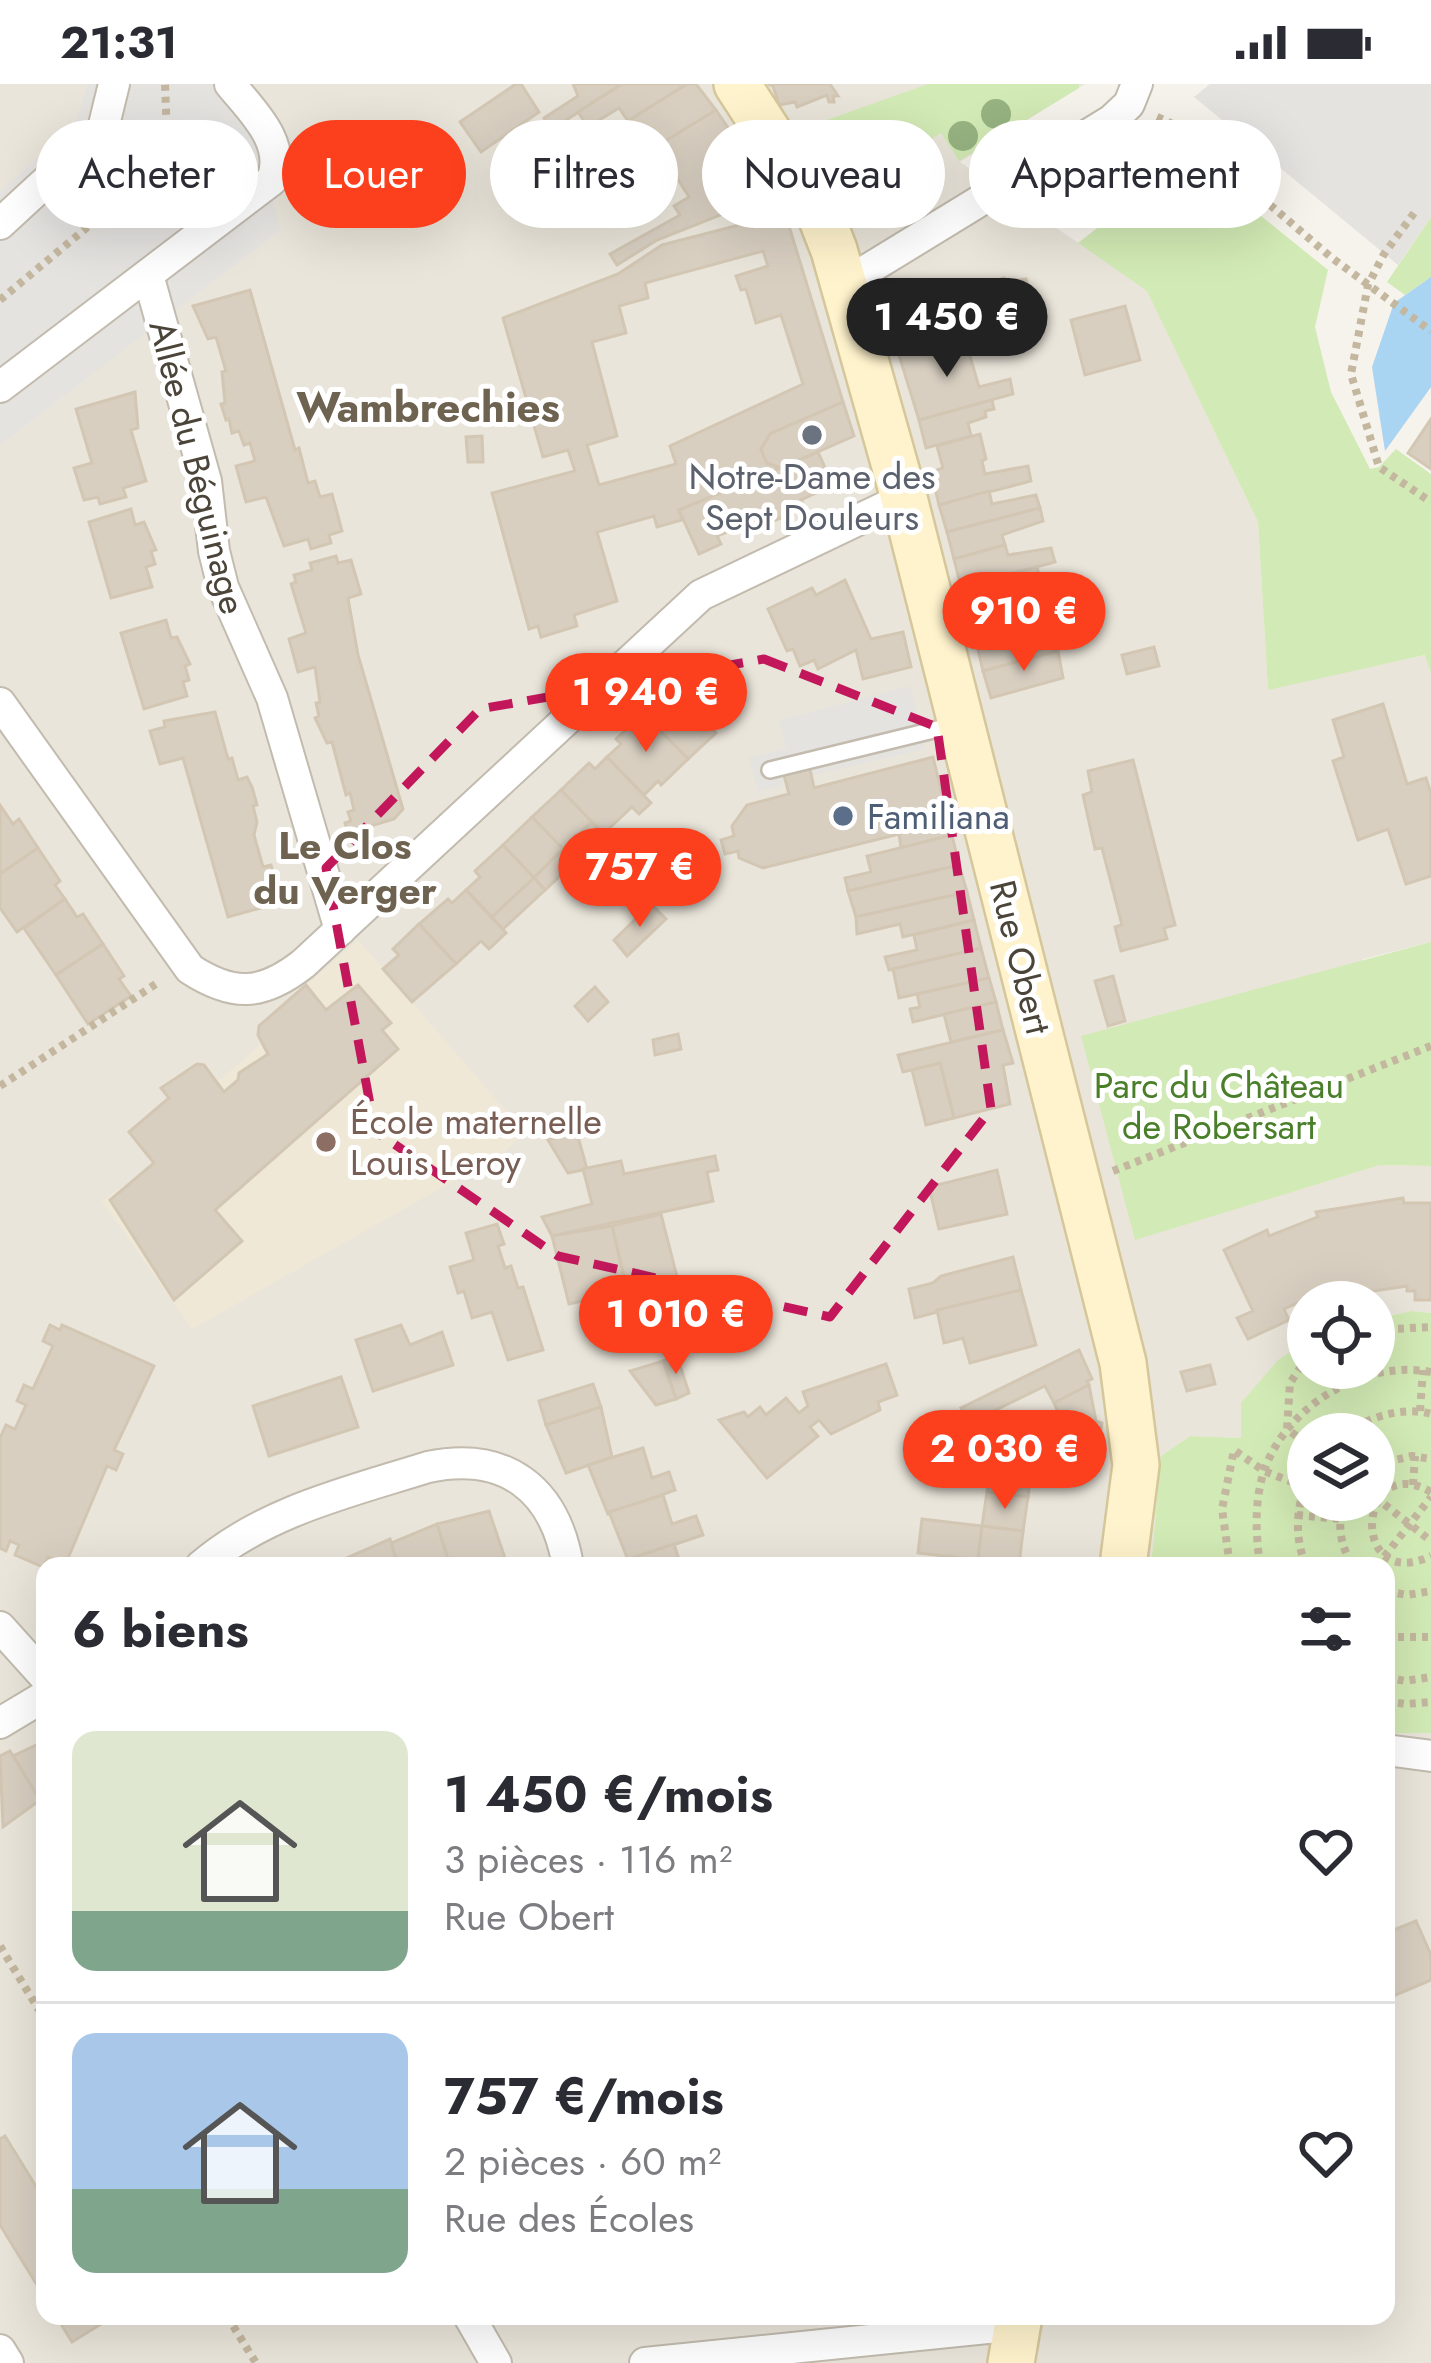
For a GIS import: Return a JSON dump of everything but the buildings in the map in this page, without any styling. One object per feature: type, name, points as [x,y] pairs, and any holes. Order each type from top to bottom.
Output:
[{"type":"street","points":[[0,224],[103,128],[114,84]]},
{"type":"street","points":[[0,387],[272,180],[279,164],[271,139],[230,84]]},
{"type":"street","name":"Rue Obert","points":[[737,84],[818,209],[904,498],[1123,1363],[1136,1465],[1125,1557]]},
{"type":"street","points":[[844,284],[1112,119],[1133,94]]},
{"type":"street","name":"Allée du Béguinage","points":[[148,275],[206,481],[223,586],[272,698],[340,930]]},
{"type":"street","points":[[0,703],[186,964],[216,986],[261,988],[283,980],[340,930],[700,595],[904,498]]},
{"type":"street","points":[[211,1557],[259,1525],[456,1461],[484,1462],[526,1483],[559,1530],[566,1557]]},
{"type":"street","points":[[0,1627],[36,1666]]},
{"type":"street","points":[[0,1723],[36,1701]]},
{"type":"street","points":[[1395,1751],[1431,1756]]},
{"type":"street","points":[[474,2325],[496,2363]]},
{"type":"street","points":[[645,2363],[1016,2335]]},
{"type":"street","points":[[0,2350],[8,2363]]},
{"type":"lane","points":[[770,770],[962,723]]},
{"type":"path","points":[[0,300],[168,160],[165,84]]},
{"type":"path","points":[[1133,94],[1179,127],[1332,258],[1431,331]]},
{"type":"path","points":[[1414,213],[1368,285],[1351,374],[1379,467],[1431,502]]},
{"type":"path","points":[[1,1084],[186,964]]},
{"type":"path","points":[[1076,1181],[1116,1170],[1431,1046]]},
{"type":"path","points":[[1395,1329],[1431,1327]]},
{"type":"path","points":[[1305,1413],[1323,1396],[1367,1375],[1427,1371],[1426,1412],[1395,1417]]},
{"type":"path","points":[[1259,1557],[1254,1519],[1264,1471],[1287,1431]]},
{"type":"path","points":[[1229,1557],[1222,1509],[1234,1450],[1264,1471],[1287,1477]]},
{"type":"path","points":[[1413,1485],[1415,1456]]},
{"type":"path","points":[[1395,1458],[1431,1459]]},
{"type":"path","points":[[1385,1555],[1431,1495],[1413,1485],[1395,1488]]},
{"type":"path","points":[[1395,1513],[1431,1541]]},
{"type":"path","points":[[1297,1521],[1302,1557]]},
{"type":"path","points":[[1340,1521],[1341,1544],[1348,1557]]},
{"type":"path","points":[[1370,1521],[1371,1535],[1391,1557]]},
{"type":"path","points":[[1395,1558],[1408,1563],[1431,1556]]},
{"type":"path","points":[[1395,1593],[1431,1591]]},
{"type":"path","points":[[1395,1637],[1431,1637]]},
{"type":"path","points":[[1395,1679],[1431,1677]]},
{"type":"path","points":[[1395,1702],[1431,1702]]},
{"type":"path","points":[[0,1946],[36,2005]]},
{"type":"path","points":[[233,2325],[256,2363]]},
{"type":"highlighted area","points":[[764,659],[937,727],[991,1109],[830,1317],[558,1256],[375,1131],[326,868],[480,709]]},
{"type":"shaded area","points":[[0,84],[1085,84],[1027,120],[969,120],[969,156],[960,162],[969,168],[969,228],[1056,228],[1147,290],[1258,522],[1268,689],[1426,655],[1431,673],[1431,942],[1364,959],[1135,1239],[1380,1165],[1431,1166],[1431,1313],[1395,1315],[1395,1281],[1287,1281],[1287,1354],[1279,1359],[1241,1438],[1190,1436],[1161,1456],[1152,1557],[36,1557],[36,2325],[1395,2325],[1395,1733],[1431,1733],[1431,2363],[0,2363]]},
{"type":"shaded area","points":[[88,84],[246,84],[282,128],[282,160],[266,175],[280,230],[0,445],[0,192],[36,159],[36,228],[258,228],[258,120],[77,120]]},
{"type":"shaded area","points":[[1210,84],[1431,84],[1431,217],[1398,265],[1281,169],[1281,120],[1222,120],[1194,97]]},
{"type":"shaded area","points":[[910,686],[925,749],[814,775],[810,767],[781,774],[783,786],[758,791],[749,758],[786,748],[779,720]]},
{"type":"shaded area","name":"École maternelle Louis Leroy","points":[[358,940],[524,1132],[506,1151],[192,1329],[102,1201],[154,1164],[129,1132],[168,1098],[161,1088],[175,1075],[184,1075],[197,1064],[219,1081],[263,1042],[259,1026]]},
{"type":"green space","points":[[928,84],[1079,84],[1026,120],[969,120],[969,155],[959,161],[945,139],[945,120],[827,120]]},
{"type":"green space","points":[[1431,217],[1431,277],[1405,295],[1387,282]]},
{"type":"green space","points":[[1097,228],[1276,228],[1328,270],[1315,327],[1331,392],[1370,469],[1379,467],[1396,449],[1431,474],[1431,673],[1425,655],[1268,690],[1258,522],[1147,291],[1078,243]]},
{"type":"green space","name":"Parc du Château de Robersart","points":[[1431,942],[1431,1166],[1380,1165],[1135,1240],[1081,1036]]},
{"type":"green space","points":[[1431,1313],[1431,1733],[1395,1733],[1395,1557],[1152,1557],[1161,1456],[1190,1436],[1241,1438],[1241,1403],[1287,1354],[1287,1389],[1395,1389],[1395,1315]]},
{"type":"water","points":[[1431,277],[1431,387],[1385,451],[1372,367],[1394,303]]},
{"type":"place","name":"Notre-Dame des Sept Douleurs","points":[[812,435]]},
{"type":"place","name":"Familiana","points":[[843,816]]},
{"type":"place","name":"École maternelle Louis Leroy","points":[[326,1142]]},
{"type":"district","name":"Wambrechies","points":[[428,407]]},
{"type":"district","name":"Le Clos du Verger","points":[[345,868]]}]
